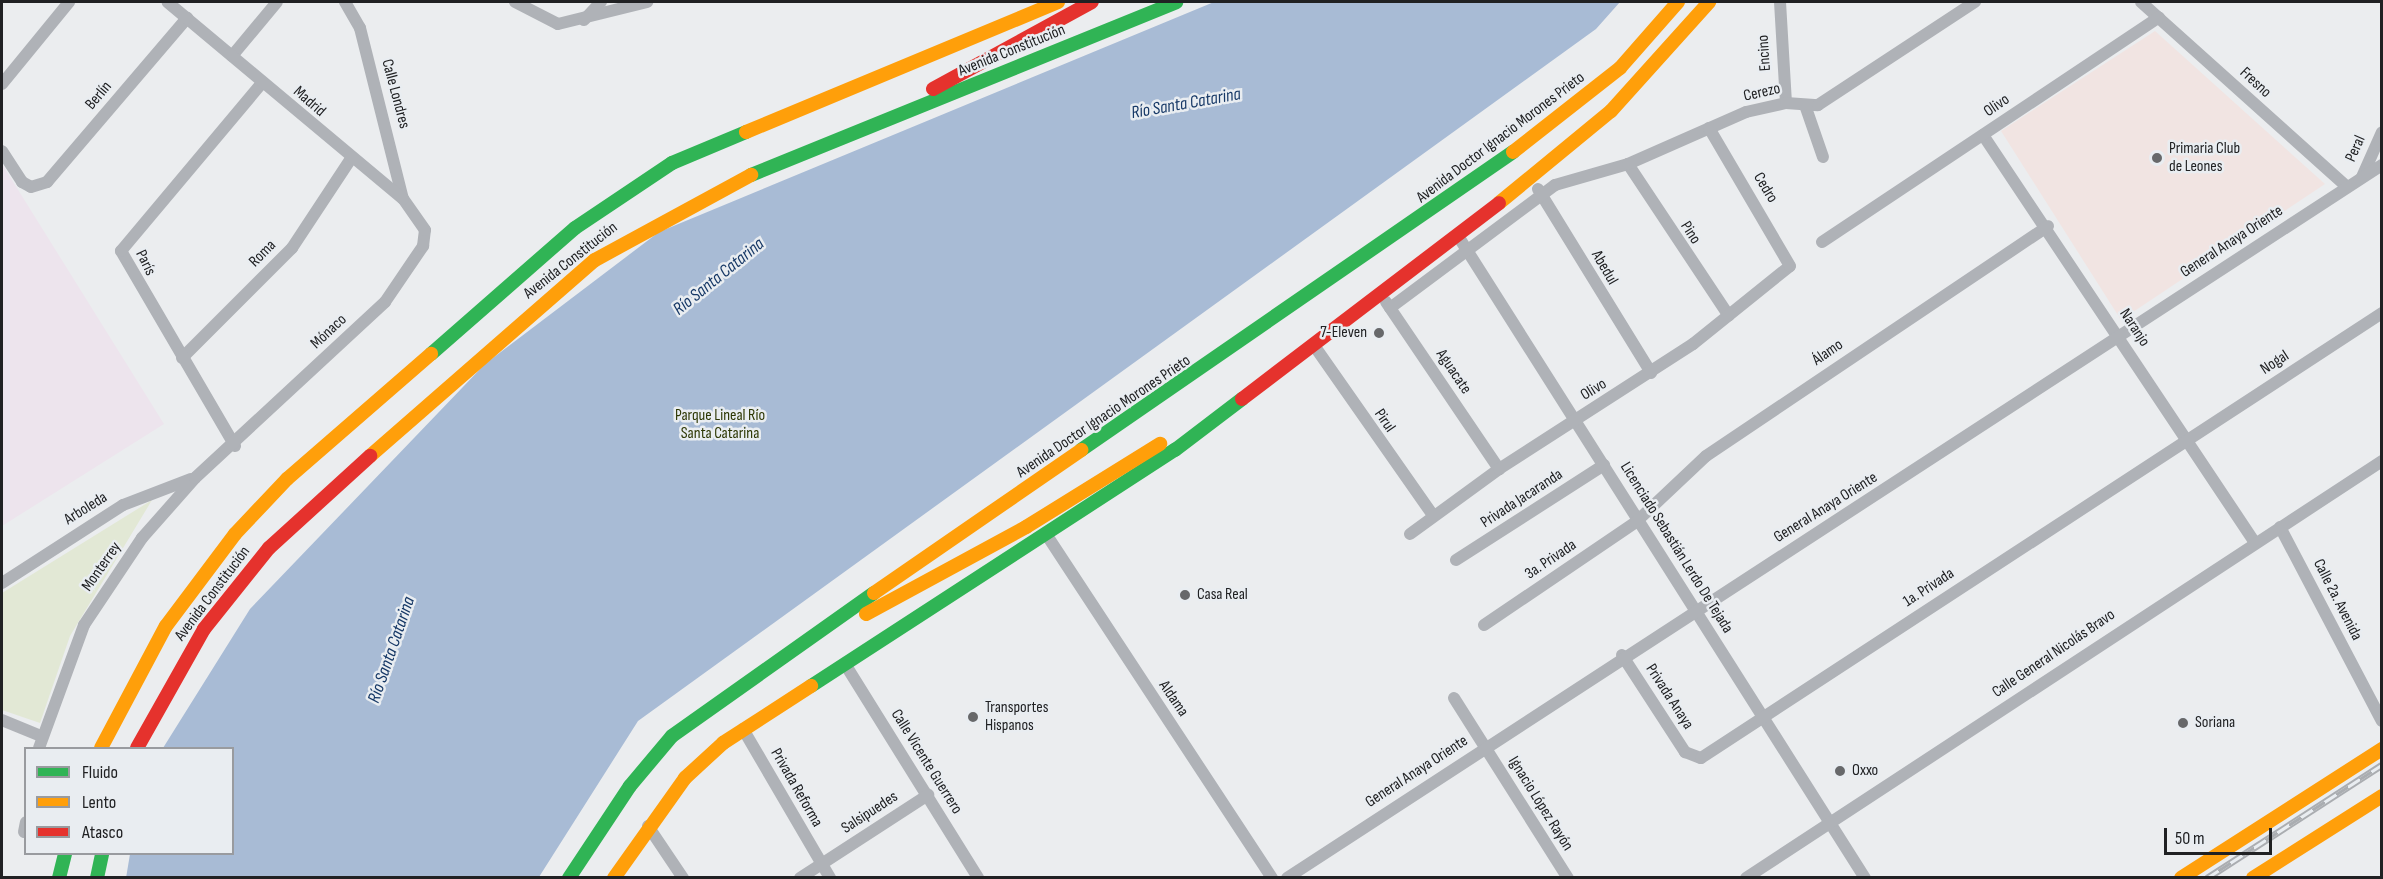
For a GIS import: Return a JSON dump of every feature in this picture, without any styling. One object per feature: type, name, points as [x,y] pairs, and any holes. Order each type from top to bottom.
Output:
[{"type":"main road","name":"Avenida Constitución","points":[[102,747],[161,634],[234,534],[287,479],[575,228],[672,163],[1058,2]]},
{"type":"main road","points":[[886,120],[982,59],[1092,2]]},
{"type":"main road","name":"Avenida Constitución","points":[[137,747],[194,645],[269,548],[566,284],[623,240],[690,203],[1176,2]]},
{"type":"main road","name":"Avenida Doctor Ignacio Morones Prieto","points":[[569,878],[630,786],[672,736],[769,664],[1493,168],[1620,68],[1678,2]]},
{"type":"main road","points":[[614,878],[648,826],[686,778],[743,729],[1048,537],[1285,367],[1458,236],[1636,88],[1709,2]]},
{"type":"main road","points":[[769,664],[1026,527],[1285,367]]},
{"type":"main road","points":[[2181,878],[2382,749]]},
{"type":"main road","points":[[2253,878],[2382,796]]},
{"type":"main road","points":[[59,878],[65,855]]},
{"type":"main road","points":[[97,878],[102,855]]},
{"type":"street","points":[[2,84],[69,2]]},
{"type":"street","name":"Madrid","points":[[167,2],[350,160],[403,199],[425,230]]},
{"type":"street","points":[[232,56],[277,2]]},
{"type":"street","name":"Calle Londres","points":[[345,2],[360,28],[403,199]]},
{"type":"street","points":[[515,2],[558,24],[584,20],[647,2]]},
{"type":"street","points":[[584,20],[601,2]]},
{"type":"street","name":"Encino","points":[[1780,2],[1786,103]]},
{"type":"street","name":"Cerezo","points":[[1390,309],[1542,194],[1568,180],[1628,164],[1709,128],[1786,103],[1805,105],[1830,98],[1975,2]]},
{"type":"street","name":"Fresno","points":[[2141,2],[2348,187]]},
{"type":"street","name":"Olivo","points":[[1822,242],[1859,212],[1983,135],[2159,17]]},
{"type":"street","name":"Berlín","points":[[2,151],[31,187],[47,182],[187,18]]},
{"type":"street","name":"París","points":[[235,446],[121,251],[262,83]]},
{"type":"street","points":[[1805,105],[1823,157]]},
{"type":"street","name":"Cedro","points":[[1709,128],[1790,266]]},
{"type":"street","name":"Peral","points":[[2361,178],[2382,132]]},
{"type":"street","name":"Naranjo","points":[[1983,135],[2048,226],[2254,542]]},
{"type":"street","name":"Roma","points":[[182,358],[292,248],[350,160]]},
{"type":"street","name":"Pino","points":[[1628,164],[1729,316]]},
{"type":"street","name":"General Anaya Oriente","points":[[1287,878],[1695,609],[1946,453],[2119,335],[2382,165]]},
{"type":"street","name":"Abedul","points":[[1530,178],[1651,373]]},
{"type":"street","name":"Álamo","points":[[1636,522],[1706,456],[2048,226]]},
{"type":"street","name":"Mónaco","points":[[235,446],[385,302],[415,262],[425,230]]},
{"type":"street","name":"Licenciado Sebastián Lerdo De Tejada","points":[[1458,236],[1604,465],[1636,522],[1695,609],[1865,878]]},
{"type":"street","name":"Olivo","points":[[1410,534],[1432,514],[1499,469],[1651,373],[1729,316],[1790,266]]},
{"type":"street","name":"Aguacate","points":[[1381,293],[1499,469]]},
{"type":"street","name":"Nogal","points":[[2187,441],[2382,313]]},
{"type":"street","name":"Pirul","points":[[1313,344],[1432,514]]},
{"type":"street","name":"1a. Privada","points":[[1689,757],[1701,758],[2187,441]]},
{"type":"street","name":"Monterrey","points":[[40,742],[98,601],[195,478],[235,446]]},
{"type":"street","name":"Calle General Nicolás Bravo","points":[[1746,878],[2382,460]]},
{"type":"street","name":"Privada Jacaranda","points":[[1456,560],[1604,465]]},
{"type":"street","name":"Arboleda","points":[[2,583],[123,506],[195,478]]},
{"type":"street","name":"3a. Privada","points":[[1484,625],[1636,522]]},
{"type":"street","name":"Calle 2a. Avenida","points":[[2280,526],[2382,721]]},
{"type":"street","name":"Aldama","points":[[1048,537],[1272,878]]},
{"type":"street","name":"Privada Anaya","points":[[1623,656],[1689,757]]},
{"type":"street","name":"Calle Vicente Guerrero","points":[[845,664],[978,878]]},
{"type":"street","name":"Ignacio López Rayón","points":[[1454,698],[1568,878]]},
{"type":"street","points":[[2,720],[40,742]]},
{"type":"street","name":"Privada Reforma","points":[[743,729],[830,878]]},
{"type":"street","name":"Salsipuedes","points":[[800,878],[928,795]]},
{"type":"street","points":[[648,826],[683,878]]},
{"type":"shaded area","name":"Primaria Club de Leones","points":[[2155,31],[2325,184],[2121,320],[2001,131]]},
{"type":"shaded area","points":[[2,164],[164,424],[2,526]]},
{"type":"green space","points":[[152,500],[70,636],[40,723],[2,710],[2,593]]},
{"type":"water","name":"Río Santa Catarina","points":[[1214,2],[1620,2],[1596,29],[638,721],[539,877],[126,878],[130,855],[234,855],[234,747],[164,747],[250,609],[485,364],[659,232]]},
{"type":"railway","points":[[2207,878],[2382,765]]},
{"type":"traffic: fast","points":[[751,175],[1176,2]]},
{"type":"traffic: fast","points":[[431,354],[575,228],[672,163],[746,132]]},
{"type":"traffic: fast","points":[[1081,450],[1513,152]]},
{"type":"traffic: fast","points":[[811,686],[1175,450],[1242,399]]},
{"type":"traffic: fast","points":[[569,878],[630,786],[672,736],[874,593]]},
{"type":"traffic: fast","points":[[59,878],[65,855]]},
{"type":"traffic: fast","points":[[97,878],[102,855]]},
{"type":"traffic: slow","points":[[746,132],[1058,2]]},
{"type":"traffic: slow","points":[[1513,152],[1620,68],[1678,2]]},
{"type":"traffic: slow","points":[[1499,203],[1611,111],[1709,2]]},
{"type":"traffic: slow","points":[[370,456],[595,260],[751,175]]},
{"type":"traffic: slow","points":[[102,747],[166,626],[235,534],[287,479],[431,354]]},
{"type":"traffic: slow","points":[[866,614],[1026,527],[1160,444]]},
{"type":"traffic: slow","points":[[874,593],[1081,450]]},
{"type":"traffic: slow","points":[[614,878],[685,778],[723,743],[811,686]]},
{"type":"traffic: slow","points":[[2181,878],[2382,749]]},
{"type":"traffic: slow","points":[[2253,878],[2382,796]]},
{"type":"traffic: jam","points":[[933,89],[1092,2]]},
{"type":"traffic: jam","points":[[1242,399],[1499,203]]},
{"type":"traffic: jam","points":[[138,747],[204,629],[269,548],[370,456]]},
{"type":"place","name":"Primaria Club de Leones","points":[[2157,158]]},
{"type":"place","name":"7-Eleven","points":[[1379,333]]},
{"type":"place","name":"Casa Real","points":[[1185,595]]},
{"type":"place","name":"Transportes Hispanos","points":[[973,717]]},
{"type":"place","name":"Soriana","points":[[2183,723]]},
{"type":"place","name":"Oxxo","points":[[1840,771]]},
{"type":"park label","name":"Parque Lineal Río Santa Catarina","points":[[720,425]]}]
